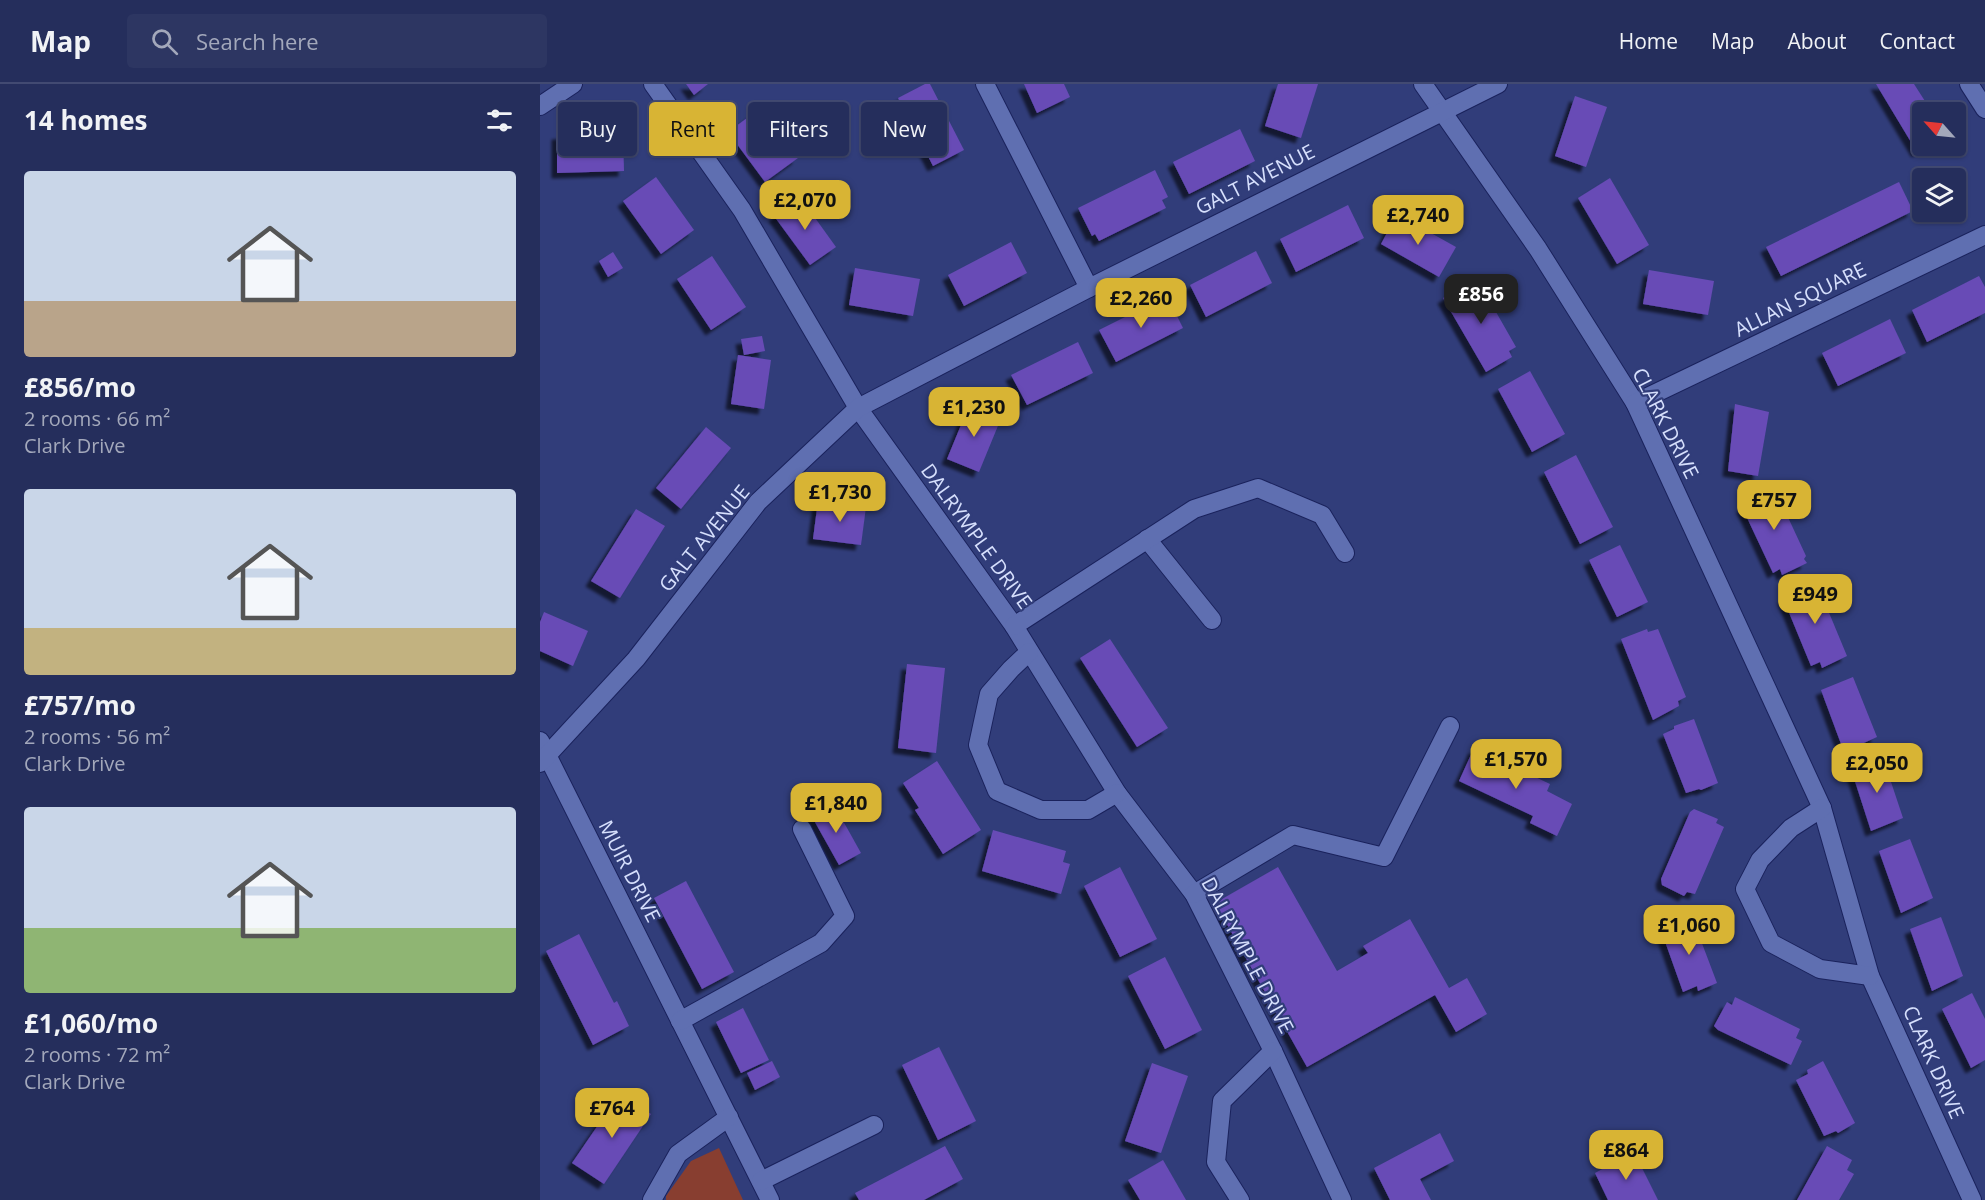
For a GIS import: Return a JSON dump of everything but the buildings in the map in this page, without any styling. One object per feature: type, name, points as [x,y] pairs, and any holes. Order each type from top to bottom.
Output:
[{"type":"street","points":[[540,105],[573,84]]},
{"type":"street","name":"DALRYMPLE DRIVE","points":[[653,84],[742,210],[858,408],[1014,626],[1117,793],[1194,894],[1273,1051],[1342,1200]]},
{"type":"street","points":[[985,84],[1089,288]]},
{"type":"street","name":"CLARK DRIVE","points":[[1423,84],[1538,249],[1635,403],[1822,808],[1870,976],[1972,1200]]},
{"type":"street","points":[[1442,110],[1498,84]]},
{"type":"street","points":[[1969,84],[1985,109]]},
{"type":"street","name":"GALT AVENUE","points":[[542,753],[636,659],[758,502],[858,408],[1089,288],[1442,110]]},
{"type":"street","name":"ALLAN SQUARE","points":[[1635,403],[1985,235]]},
{"type":"street","points":[[1014,626],[1194,509],[1258,488],[1322,515],[1345,553]]},
{"type":"street","points":[[1147,539],[1212,620]]},
{"type":"street","points":[[1029,652],[989,694],[978,745],[997,791],[1041,810],[1088,810],[1117,793]]},
{"type":"street","points":[[1194,894],[1293,835],[1383,856],[1450,726]]},
{"type":"street","name":"MUIR DRIVE","points":[[542,753],[770,1200]]},
{"type":"street","points":[[1822,808],[1791,828],[1760,860],[1745,889],[1771,944],[1820,969],[1870,976]]},
{"type":"street","points":[[680,1021],[821,943],[845,916],[802,829]]},
{"type":"street","name":"DALRYMPLE DRIVE","points":[[1240,1200],[1216,1162],[1222,1101],[1273,1051]]},
{"type":"street","points":[[652,1200],[678,1154],[729,1117]]},
{"type":"street","points":[[761,1181],[874,1125]]},
{"type":"shaded area","points":[[719,1148],[743,1200],[666,1200],[666,1196],[691,1161]]}]
